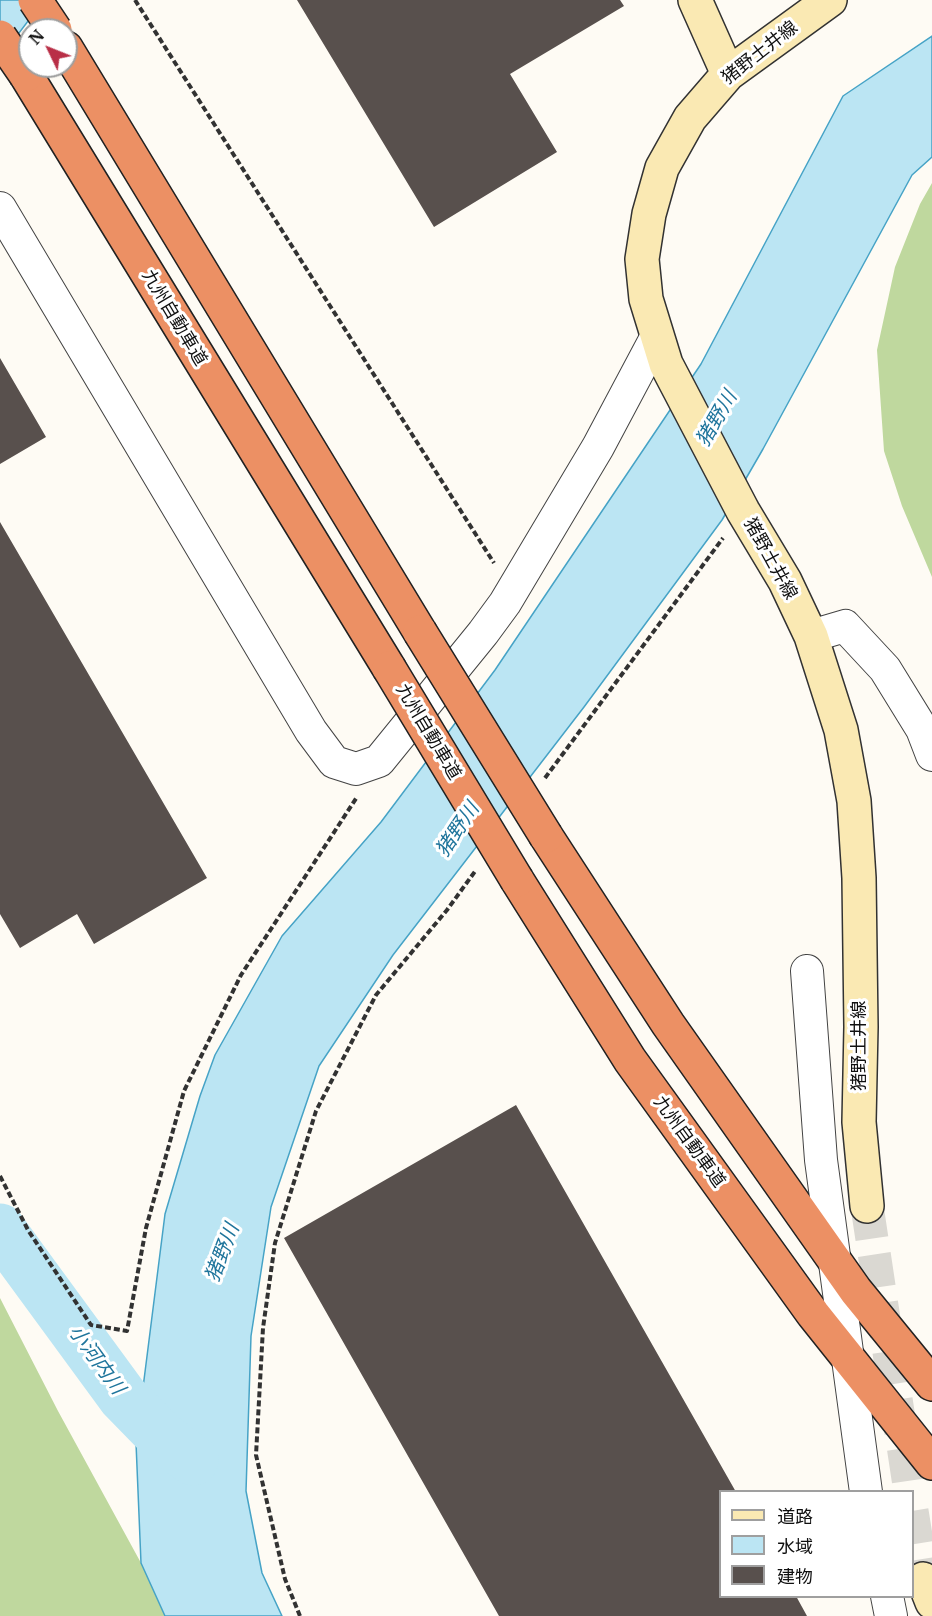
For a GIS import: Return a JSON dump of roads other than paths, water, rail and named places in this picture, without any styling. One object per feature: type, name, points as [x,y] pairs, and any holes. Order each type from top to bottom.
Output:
[{"type":"highway","points":[[34,0],[47,18]]},
{"type":"highway","name":"九州自動車道","points":[[0,37],[26,75],[517,880],[630,1060],[813,1314],[932,1463]]},
{"type":"highway","points":[[78,68],[420,632],[546,836],[674,1034],[856,1291],[932,1384]]},
{"type":"main road","points":[[695,0],[728,74]]},
{"type":"main road","name":"猪野土井線","points":[[830,0],[728,74],[690,118],[662,168],[649,214],[642,259],[646,298],[661,350],[743,511],[785,581],[811,636],[841,730],[854,801],[859,890],[861,1027],[859,1122],[867,1206]]},
{"type":"street","points":[[0,208],[311,731],[334,762],[356,769],[380,761],[483,633],[512,591],[598,447],[661,350]]},
{"type":"street","points":[[811,636],[845,626],[885,669],[922,729],[932,755]]},
{"type":"street","points":[[807,972],[821,1160],[866,1490]]},
{"type":"street","points":[[887,1598],[891,1616]]},
{"type":"water","points":[[0,0],[44,0],[30,18],[18,18],[18,34],[0,58]]},
{"type":"water","name":"猪野川","points":[[932,36],[932,157],[912,175],[722,520],[584,707],[393,955],[319,1066],[271,1207],[251,1336],[246,1491],[262,1573],[282,1616],[165,1616],[141,1563],[136,1443],[165,1214],[200,1096],[215,1055],[282,936],[381,822],[495,670],[701,364],[843,96]]},
{"type":"waterway","name":"小河内川","points":[[0,1229],[123,1397],[162,1437],[193,1460]]},
{"type":"tunnel","points":[[867,1206],[910,1490]]},
{"type":"tunnel","points":[[914,1523],[923,1579]]}]
